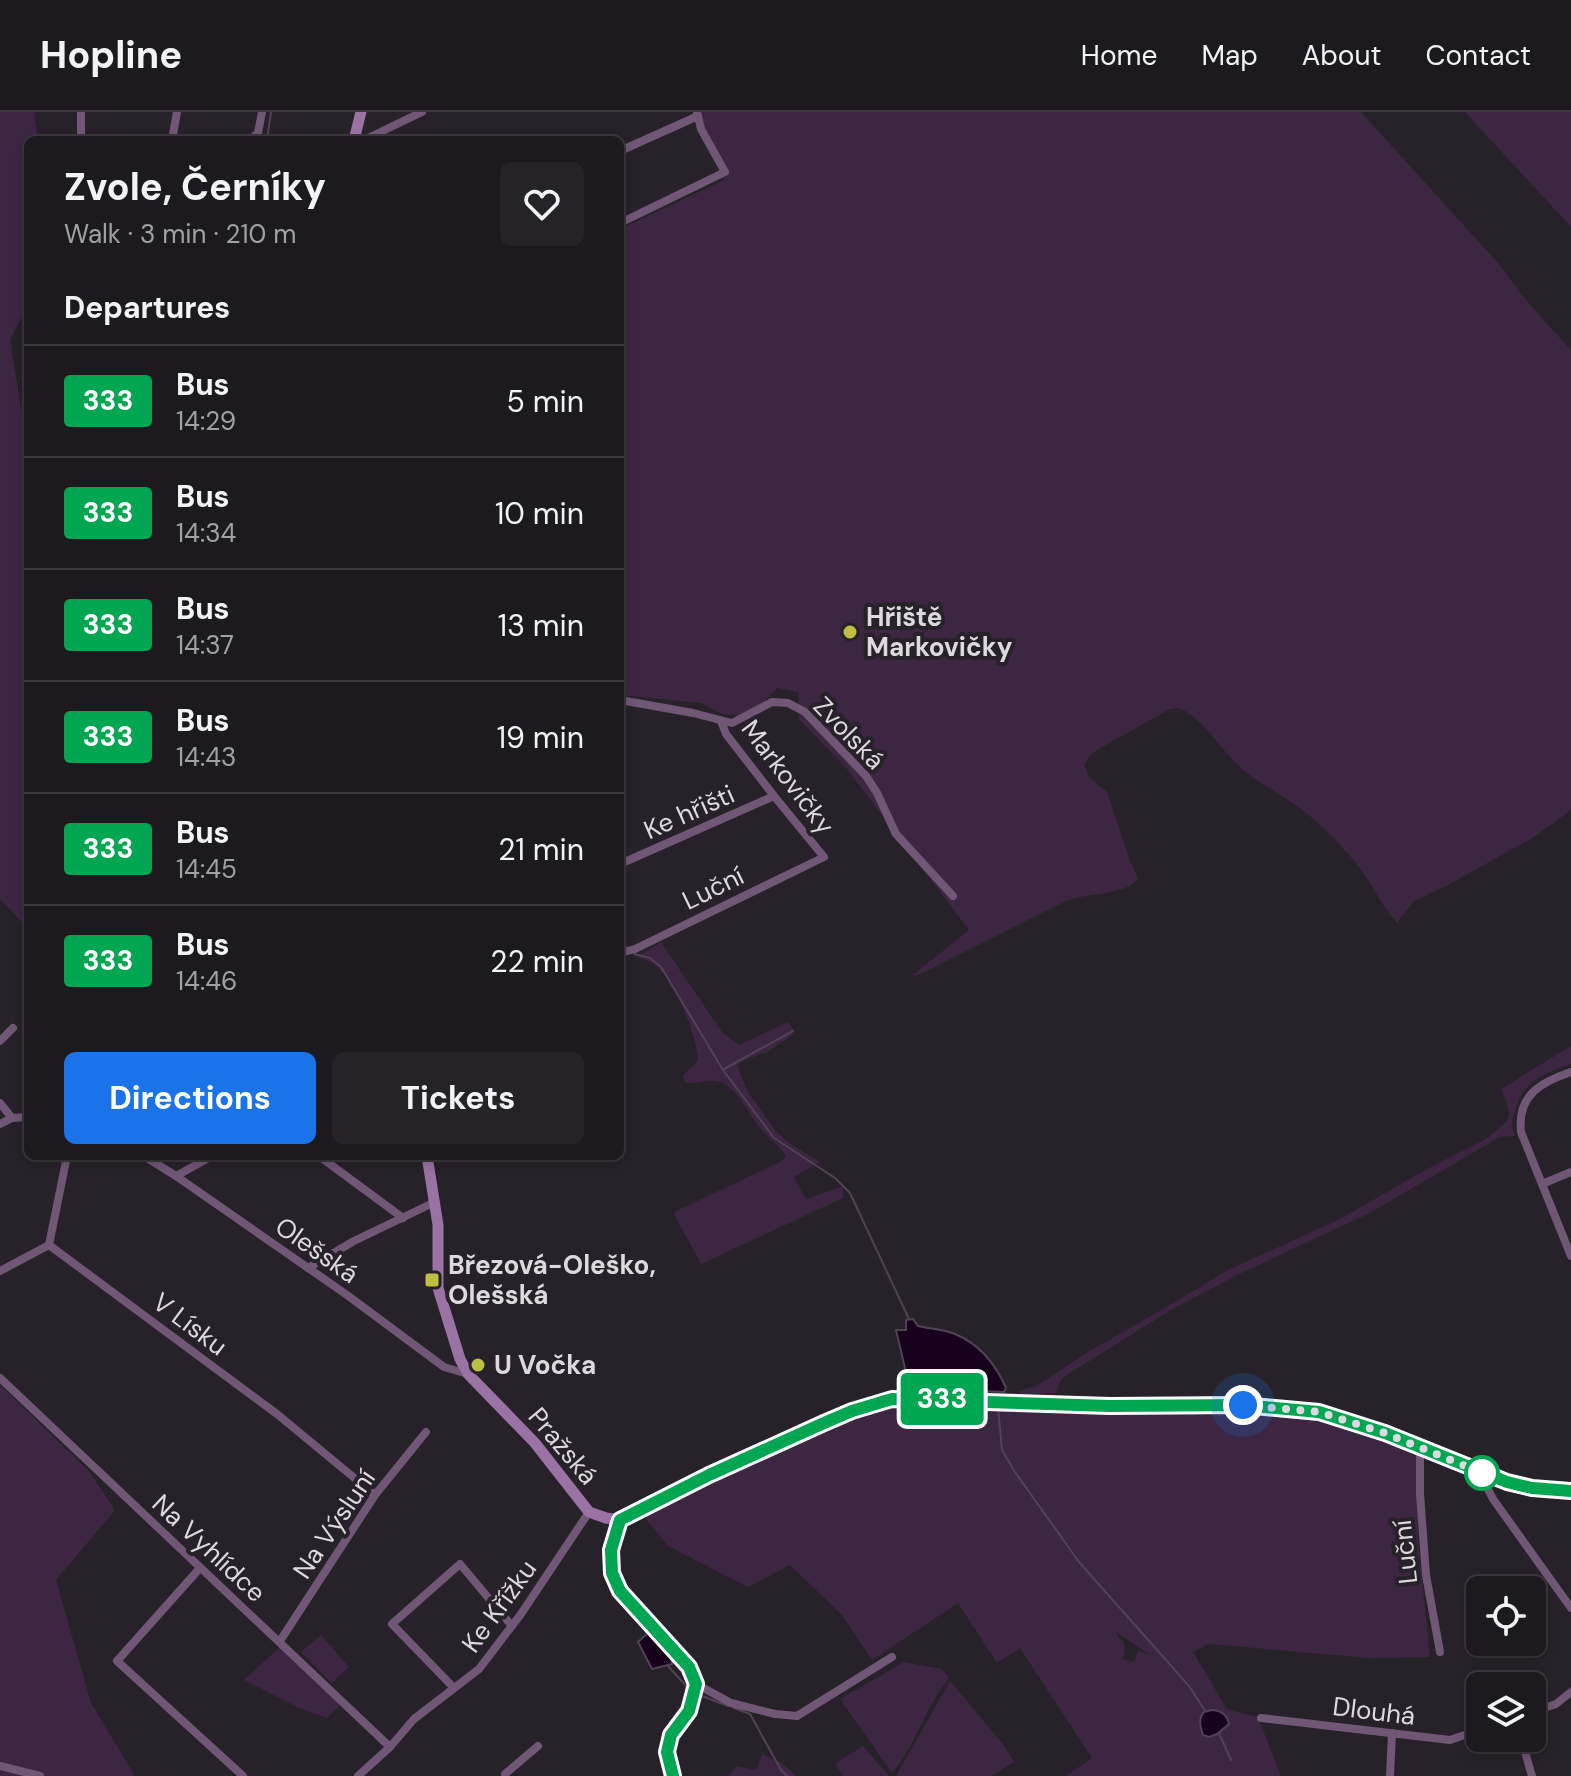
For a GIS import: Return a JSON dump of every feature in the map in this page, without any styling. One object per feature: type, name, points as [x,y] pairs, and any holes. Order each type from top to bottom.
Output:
[{"type":"street","points":[[81,112],[81,136]]},
{"type":"street","points":[[173,136],[177,112]]},
{"type":"street","points":[[255,136],[262,112]]},
{"type":"street","points":[[355,136],[361,112]]},
{"type":"street","points":[[372,136],[422,112]]},
{"type":"street","points":[[624,149],[697,114],[701,129],[725,172],[624,221]]},
{"type":"street","points":[[624,701],[721,721]]},
{"type":"street","name":"Zvolská","points":[[721,721],[732,723],[772,702],[788,703],[805,712],[866,776],[896,834],[953,896]]},
{"type":"street","name":"Markovičky","points":[[721,721],[726,734],[824,857]]},
{"type":"street","name":"Ke hřišti","points":[[624,862],[774,796]]},
{"type":"street","name":"Luční","points":[[624,952],[824,857]]},
{"type":"street","points":[[0,1041],[13,1028]]},
{"type":"street","points":[[1571,1072],[1538,1086],[1528,1097],[1520,1120],[1521,1132],[1571,1256]]},
{"type":"street","points":[[0,1103],[12,1118]]},
{"type":"street","points":[[0,1124],[12,1118],[24,1117]]},
{"type":"street","points":[[0,1271],[49,1245],[66,1160]]},
{"type":"street","name":"Olešská","points":[[150,1160],[308,1268],[444,1367],[468,1374]]},
{"type":"street","points":[[176,1176],[205,1160]]},
{"type":"street","points":[[324,1160],[403,1218]]},
{"type":"street","name":"Pražská","points":[[428,1160],[438,1225],[438,1288],[460,1359],[468,1374],[535,1443],[589,1512],[620,1520]]},
{"type":"street","points":[[1542,1184],[1571,1172]]},
{"type":"street","points":[[308,1268],[354,1241],[435,1202]]},
{"type":"street","name":"V Lísku","points":[[49,1245],[277,1414],[375,1495]]},
{"type":"street","name":"Na Vyhlídce","points":[[0,1378],[390,1747]]},
{"type":"street","points":[[673,1776],[667,1752],[671,1735],[689,1711],[696,1684],[689,1667],[620,1591],[612,1573],[611,1550],[620,1520],[696,1481],[852,1411],[892,1399],[1110,1406],[1243,1405],[1319,1412],[1385,1433],[1507,1482],[1532,1488],[1571,1491]]},
{"type":"street","name":"Na Výsluní","points":[[280,1641],[375,1495],[426,1432]]},
{"type":"street","name":"Luční","points":[[1420,1447],[1426,1575],[1440,1652]]},
{"type":"street","points":[[1479,1472],[1501,1511],[1571,1608]]},
{"type":"street","name":"Ke Křížku","points":[[358,1776],[390,1747],[414,1719],[479,1669],[589,1512]]},
{"type":"street","points":[[454,1688],[392,1624],[460,1564],[512,1626]]},
{"type":"street","points":[[200,1568],[117,1661],[243,1776]]},
{"type":"street","points":[[696,1684],[731,1703],[797,1716],[892,1657]]},
{"type":"street","points":[[1546,1707],[1571,1692]]},
{"type":"street","name":"Dlouhá","points":[[1261,1718],[1450,1740],[1466,1735]]},
{"type":"street","points":[[1390,1776],[1392,1733]]},
{"type":"street","points":[[505,1776],[538,1746]]},
{"type":"street","points":[[1525,1752],[1532,1776]]},
{"type":"street","points":[[0,1766],[40,1776]]},
{"type":"shaded area","points":[[0,112],[34,112],[37,136],[24,136],[24,313],[10,340],[24,426],[24,925],[0,899]]},
{"type":"shaded area","points":[[700,112],[1361,112],[1498,263],[1525,299],[1571,350],[1571,810],[1534,837],[1414,901],[1397,923],[1361,869],[1328,832],[1297,806],[1241,768],[1193,717],[1181,709],[1170,709],[1092,753],[1084,765],[1090,778],[1107,792],[1138,878],[1133,884],[1117,891],[1069,900],[913,975],[969,930],[847,769],[799,719],[798,692],[777,688],[762,704],[738,716],[722,714],[701,703],[624,695],[624,227],[724,180]]},
{"type":"shaded area","points":[[1465,112],[1571,112],[1571,227]]},
{"type":"shaded area","points":[[661,942],[722,1032],[739,1045],[788,1022],[794,1030],[792,1035],[767,1052],[742,1061],[737,1066],[748,1092],[775,1130],[789,1143],[820,1162],[794,1177],[806,1199],[843,1186],[843,1198],[701,1264],[674,1214],[676,1211],[782,1161],[786,1156],[729,1087],[718,1081],[685,1082],[683,1076],[698,1060],[689,1023],[677,995],[662,972],[652,963],[637,957]]},
{"type":"shaded area","points":[[1571,1046],[1571,1064],[1536,1080],[1518,1101],[1512,1126],[1515,1136],[1500,1137],[1368,1214],[1176,1307],[1062,1378],[1056,1393],[1020,1395],[1018,1391],[1036,1386],[1228,1270],[1340,1219],[1486,1139],[1507,1121],[1509,1113],[1501,1089]]},
{"type":"shaded area","points":[[913,1319],[918,1326],[950,1332],[972,1343],[997,1371],[1006,1388],[1004,1392],[915,1388],[909,1385],[896,1330],[906,1330],[906,1320]]},
{"type":"shaded area","points":[[0,1385],[88,1470],[115,1510],[56,1580],[91,1703],[135,1776],[0,1776]]},
{"type":"shaded area","points":[[893,1406],[1252,1413],[1323,1419],[1417,1450],[1418,1539],[1430,1657],[1368,1658],[1209,1644],[1193,1652],[1227,1709],[1258,1717],[1281,1776],[1066,1776],[1092,1758],[1020,1648],[997,1663],[958,1603],[872,1660],[842,1615],[790,1565],[748,1587],[668,1546],[642,1514],[871,1410]],"holes":[[[1116,1632],[1150,1655],[1138,1651],[1134,1662],[1123,1659],[1124,1644]]]},
{"type":"shaded area","points":[[648,1633],[671,1655],[672,1664],[652,1669],[638,1642]]},
{"type":"shaded area","points":[[321,1635],[349,1667],[332,1683],[301,1652]]},
{"type":"shaded area","points":[[280,1647],[340,1705],[327,1718],[297,1707],[244,1680]]},
{"type":"shaded area","points":[[904,1662],[942,1669],[949,1678],[892,1773],[840,1699]]},
{"type":"shaded area","points":[[950,1681],[1003,1744],[1014,1762],[991,1776],[896,1776]]},
{"type":"shaded area","points":[[1212,1710],[1223,1714],[1229,1724],[1209,1737],[1203,1735],[1200,1720],[1204,1712]]},
{"type":"shaded area","points":[[863,1746],[889,1776],[843,1776],[835,1764]]},
{"type":"shaded area","points":[[762,1754],[782,1763],[796,1776],[728,1776],[737,1766],[756,1770]]},
{"type":"waterway","points":[[268,136],[271,112]]},
{"type":"waterway","points":[[634,954],[650,958],[661,967],[723,1070],[774,1138],[835,1178],[850,1193],[909,1319]]},
{"type":"waterway","points":[[724,1069],[793,1031]]},
{"type":"waterway","points":[[998,1408],[1002,1450],[1015,1472],[1079,1562],[1189,1686],[1205,1711]]},
{"type":"waterway","points":[[668,1666],[688,1688]]},
{"type":"waterway","points":[[697,1694],[728,1706]]},
{"type":"waterway","points":[[734,1708],[750,1714],[787,1776]]},
{"type":"waterway","points":[[1219,1733],[1231,1760]]},
{"type":"bus line","name":"333","points":[[673,1776],[667,1752],[671,1735],[689,1711],[696,1684],[689,1667],[620,1591],[612,1573],[611,1550],[620,1520],[709,1475],[852,1411],[892,1399],[934,1399],[1110,1406],[1243,1405],[1319,1412],[1385,1433],[1507,1482],[1532,1488],[1571,1491]]},
{"type":"place","name":"Hřiště Markovičky","points":[[850,632]]},
{"type":"place","name":"Březová-Oleško, Olešská","points":[[432,1280]]},
{"type":"place","name":"U Vočka","points":[[478,1365]]},
{"type":"route","points":[[1243,1405],[1319,1412],[1385,1433],[1482,1473]]}]
